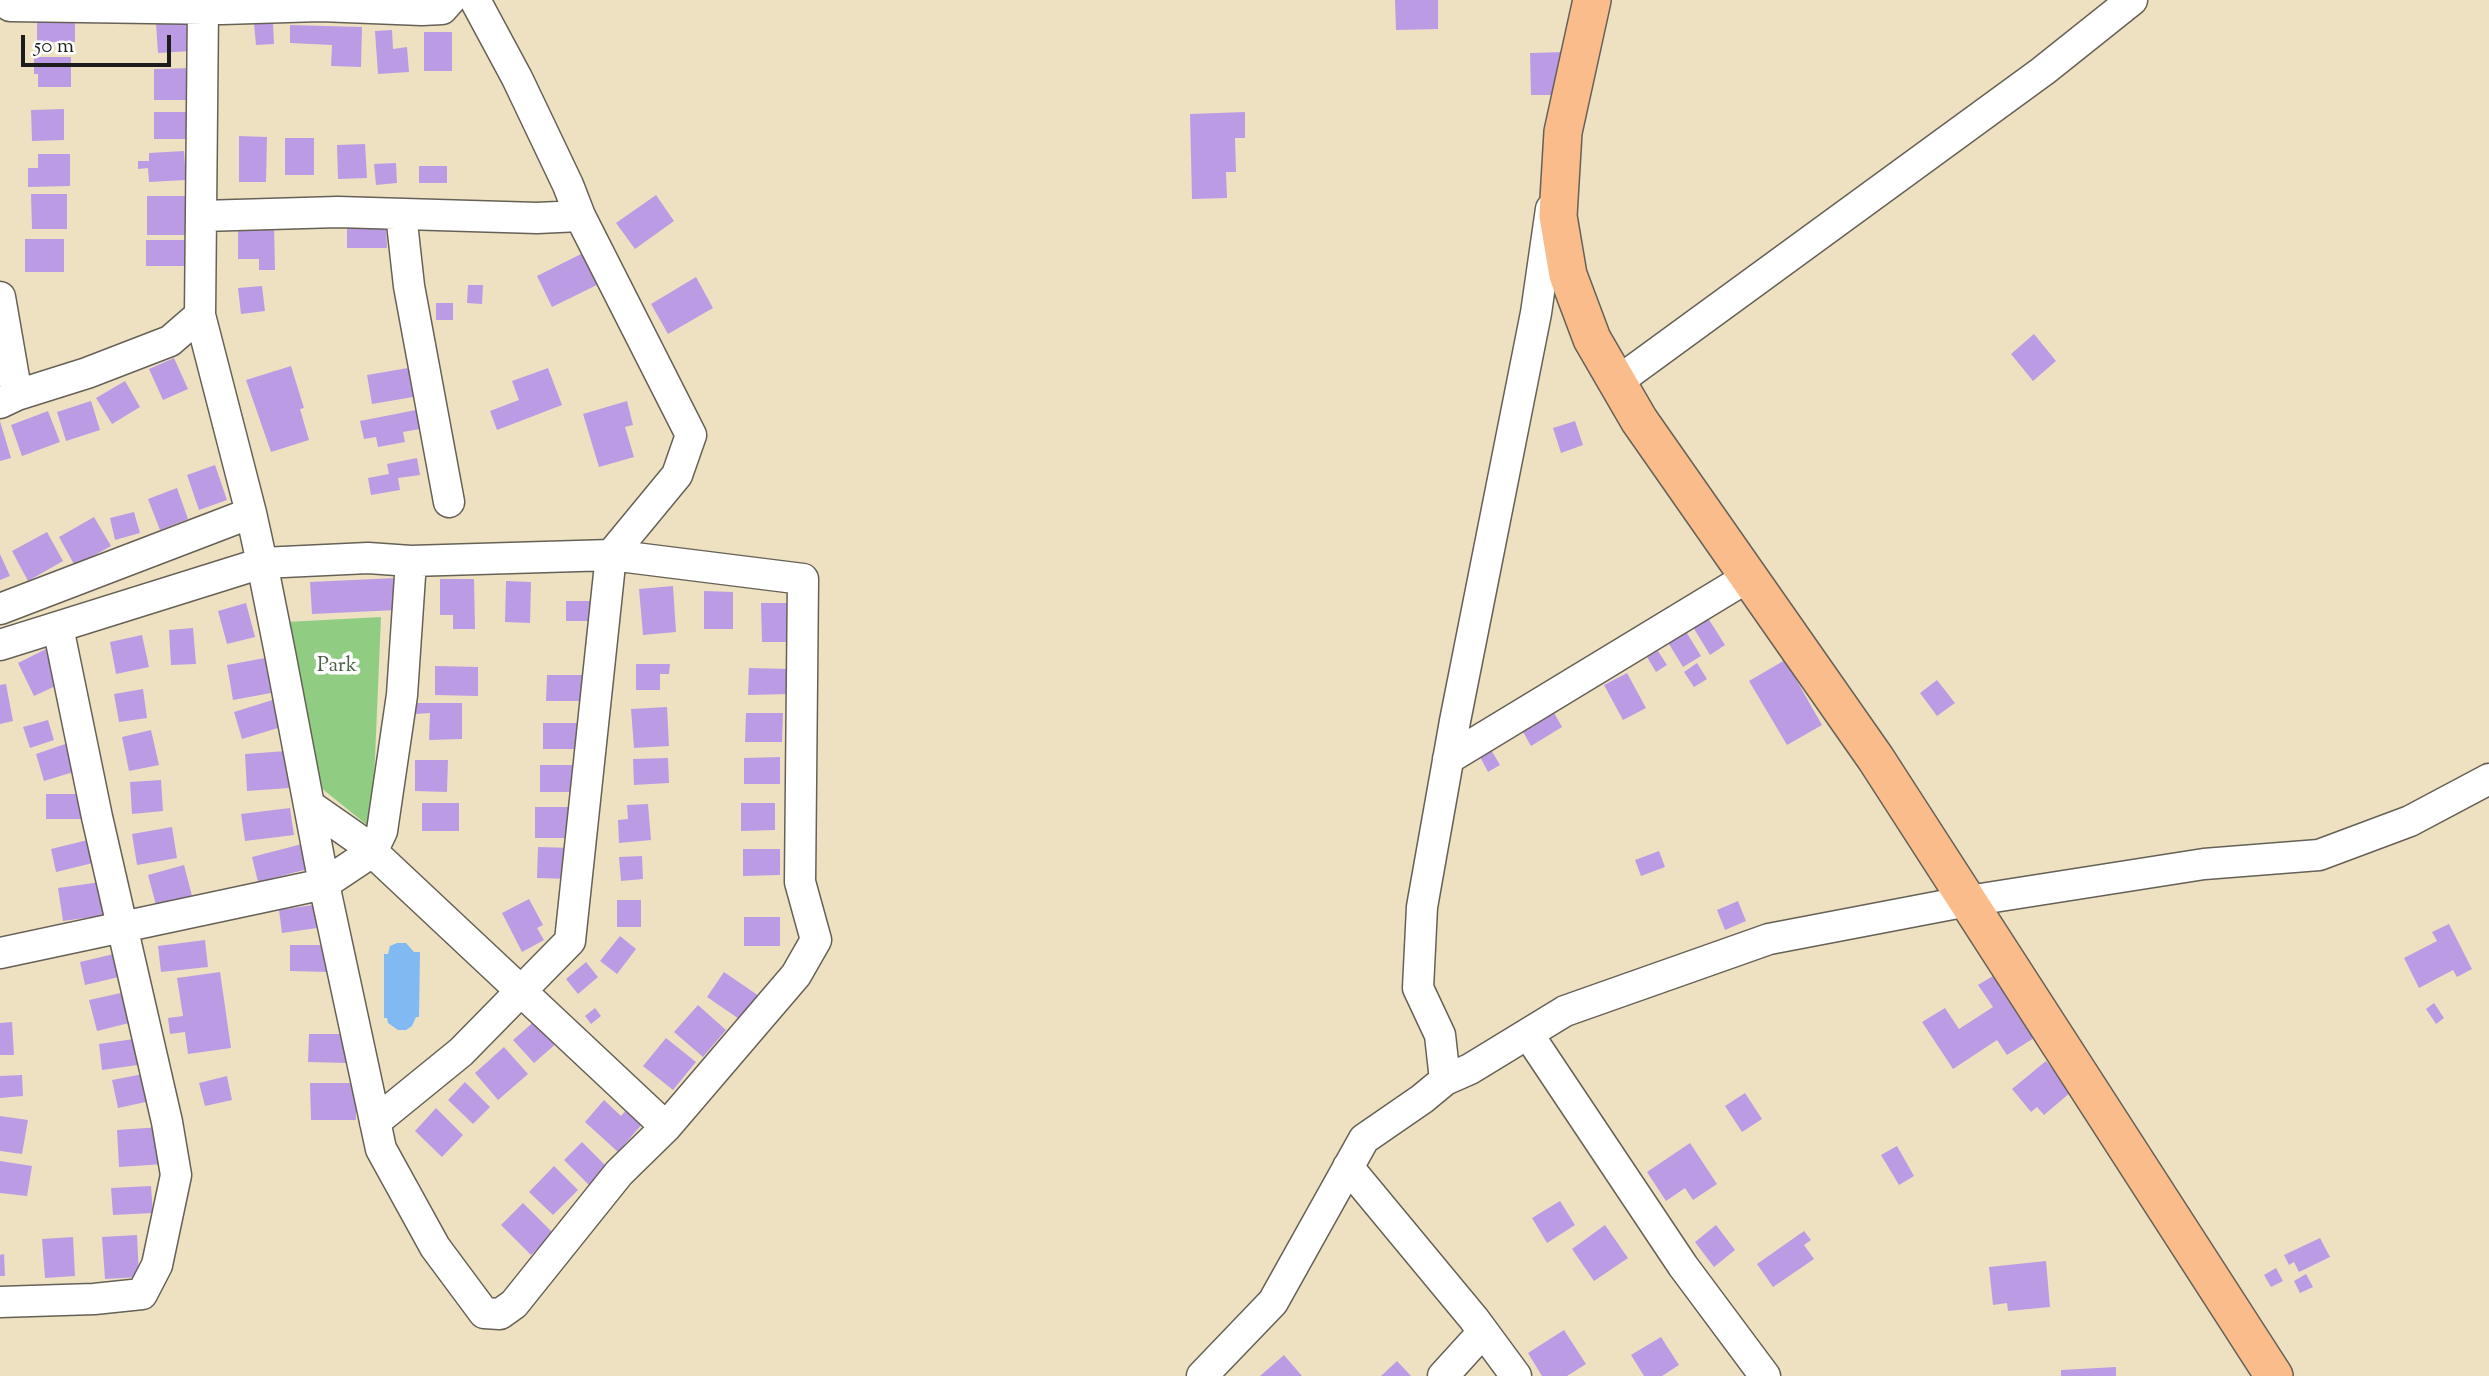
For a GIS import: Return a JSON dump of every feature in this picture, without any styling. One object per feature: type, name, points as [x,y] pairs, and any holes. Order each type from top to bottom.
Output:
[{"type":"main road","points":[[1592,0],[1563,132],[1558,216],[1568,275],[1592,339],[1639,420],[1876,759],[2274,1376]]},
{"type":"street","points":[[2,0],[9,6],[320,6],[422,10],[443,9],[450,0]]},
{"type":"street","points":[[375,1122],[461,1052],[570,941],[611,555],[677,475],[691,435],[580,216],[517,78],[475,0]]},
{"type":"street","points":[[1617,382],[2043,71],[2132,0]]},
{"type":"street","points":[[0,645],[262,563],[368,558],[411,561],[611,555],[803,579],[800,882],[816,940],[796,975],[666,1127],[619,1173],[514,1304],[500,1314],[484,1313],[435,1247],[381,1149],[324,884],[262,563],[200,315],[203,8]]},
{"type":"street","points":[[1445,1080],[1440,1035],[1418,988],[1422,906],[1448,759],[1536,313],[1563,132]]},
{"type":"street","points":[[202,216],[338,212],[537,218],[580,216]]},
{"type":"street","points":[[401,214],[409,286],[449,502]]},
{"type":"street","points":[[0,297],[9,399],[170,341],[200,315]]},
{"type":"street","points":[[0,609],[251,513]]},
{"type":"street","points":[[0,953],[324,884],[372,852],[382,831],[402,695],[411,561]]},
{"type":"street","points":[[1448,759],[1748,576]]},
{"type":"street","points":[[0,1302],[94,1299],[142,1294],[158,1265],[176,1175],[167,1122],[97,817],[58,627]]},
{"type":"street","points":[[1202,1376],[1273,1302],[1364,1139],[1445,1080],[1470,1069],[1565,1011],[1769,939],[1968,901],[2204,864],[2319,855],[2410,821],[2489,779]]},
{"type":"street","points":[[309,805],[362,842],[666,1127]]},
{"type":"street","points":[[1528,1034],[1684,1266],[1765,1376]]},
{"type":"street","points":[[1348,1167],[1516,1376]]},
{"type":"street","points":[[1443,1376],[1483,1332]]},
{"type":"green space","name":"Park","points":[[381,617],[372,829],[315,783],[286,622]]},
{"type":"water","points":[[406,943],[414,952],[420,952],[419,1017],[416,1017],[412,1026],[406,1030],[398,1030],[384,1018],[384,954],[388,954],[390,946]]},
{"type":"building","points":[[1395,0],[1438,0],[1438,29],[1396,30]]},
{"type":"building","points":[[37,14],[75,14],[75,42],[37,42]]},
{"type":"building","points":[[191,22],[192,51],[158,53],[156,24]]},
{"type":"building","points":[[273,23],[274,44],[256,45],[254,24]]},
{"type":"building","points":[[290,25],[362,27],[361,67],[331,66],[332,45],[290,43]]},
{"type":"building","points":[[392,30],[393,49],[407,47],[409,72],[378,74],[375,31]]},
{"type":"building","points":[[424,32],[452,32],[452,71],[424,71]]},
{"type":"building","points":[[1564,52],[1564,95],[1531,95],[1530,53]]},
{"type":"building","points":[[34,57],[71,57],[71,87],[38,87],[38,74],[34,74]]},
{"type":"building","points":[[194,68],[194,100],[154,100],[154,69]]},
{"type":"building","points":[[64,109],[64,140],[32,141],[31,110]]},
{"type":"building","points":[[154,112],[188,112],[189,139],[154,139]]},
{"type":"building","points":[[1245,112],[1245,138],[1235,138],[1236,172],[1226,172],[1227,198],[1192,199],[1190,114]]},
{"type":"building","points":[[239,136],[267,137],[266,182],[239,182]]},
{"type":"building","points":[[285,138],[314,138],[314,175],[285,175]]},
{"type":"building","points":[[365,144],[367,178],[338,179],[337,145]]},
{"type":"building","points":[[184,151],[186,180],[149,182],[148,168],[138,169],[138,161],[149,161],[149,153]]},
{"type":"building","points":[[38,154],[70,154],[70,186],[28,187],[28,168],[38,168]]},
{"type":"building","points":[[396,163],[397,183],[376,185],[374,164]]},
{"type":"building","points":[[419,166],[447,166],[447,183],[419,183]]},
{"type":"building","points":[[31,194],[67,194],[67,229],[32,229]]},
{"type":"building","points":[[656,195],[674,221],[635,249],[616,223]]},
{"type":"building","points":[[147,196],[186,196],[187,235],[147,235]]},
{"type":"building","points":[[238,224],[274,224],[275,270],[259,270],[259,259],[238,259]]},
{"type":"building","points":[[347,225],[386,225],[387,248],[347,248]]},
{"type":"building","points":[[25,239],[64,239],[64,272],[25,272]]},
{"type":"building","points":[[146,240],[185,240],[186,266],[146,266]]},
{"type":"building","points":[[589,250],[605,281],[552,307],[537,276]]},
{"type":"building","points":[[696,277],[713,308],[668,334],[651,304]]},
{"type":"building","points":[[468,285],[483,285],[482,304],[467,303]]},
{"type":"building","points":[[262,286],[265,311],[241,314],[238,288]]},
{"type":"building","points":[[436,303],[453,303],[453,320],[436,320]]},
{"type":"building","points":[[2034,334],[2056,361],[2033,381],[2011,354]]},
{"type":"building","points":[[174,358],[188,389],[163,400],[149,369]]},
{"type":"building","points":[[291,366],[304,408],[300,409],[309,440],[271,452],[246,380]]},
{"type":"building","points":[[414,367],[419,396],[372,404],[367,375]]},
{"type":"building","points":[[548,368],[562,405],[497,430],[490,411],[519,400],[512,381]]},
{"type":"building","points":[[125,381],[140,407],[112,424],[96,398]]},
{"type":"building","points":[[91,401],[100,430],[66,441],[57,412]]},
{"type":"building","points":[[627,401],[633,425],[625,427],[634,457],[599,467],[583,414]]},
{"type":"building","points":[[421,409],[425,428],[403,432],[405,442],[378,447],[376,437],[364,439],[360,421]]},
{"type":"building","points":[[48,411],[60,442],[22,456],[11,425]]},
{"type":"building","points":[[0,421],[11,458],[0,461]]},
{"type":"building","points":[[1575,421],[1583,445],[1561,453],[1553,428]]},
{"type":"building","points":[[417,458],[420,475],[398,478],[400,490],[371,495],[368,478],[389,474],[387,464]]},
{"type":"building","points":[[215,465],[227,500],[199,510],[187,475]]},
{"type":"building","points":[[177,488],[188,519],[160,530],[148,499]]},
{"type":"building","points":[[134,512],[140,533],[115,540],[110,518]]},
{"type":"building","points":[[94,517],[111,546],[75,566],[59,537]]},
{"type":"building","points":[[47,532],[63,561],[28,581],[12,551]]},
{"type":"building","points":[[0,554],[10,576],[0,580]]},
{"type":"building","points":[[396,578],[397,610],[312,614],[310,582]]},
{"type":"building","points":[[440,579],[474,579],[475,629],[453,629],[453,615],[440,615]]},
{"type":"building","points":[[506,581],[531,582],[530,623],[505,622]]},
{"type":"building","points":[[673,586],[676,632],[643,635],[639,589]]},
{"type":"building","points":[[704,591],[733,592],[733,629],[704,629]]},
{"type":"building","points":[[566,601],[590,601],[589,621],[566,621]]},
{"type":"building","points":[[246,603],[255,637],[227,644],[218,611]]},
{"type":"building","points":[[761,603],[795,603],[795,642],[762,642]]},
{"type":"building","points":[[1708,618],[1725,645],[1710,655],[1693,627]]},
{"type":"building","points":[[1682,625],[1701,656],[1683,667],[1664,636]]},
{"type":"building","points":[[193,628],[196,664],[171,665],[169,630]]},
{"type":"building","points":[[142,635],[149,667],[116,674],[110,642]]},
{"type":"building","points":[[46,649],[62,683],[34,696],[18,663]]},
{"type":"building","points":[[1658,651],[1667,665],[1656,672],[1647,657]]},
{"type":"building","points":[[265,658],[271,693],[233,700],[227,665]]},
{"type":"building","points":[[1785,660],[1822,725],[1787,745],[1749,681]]},
{"type":"building","points":[[1697,663],[1707,679],[1694,687],[1684,672]]},
{"type":"building","points":[[636,664],[670,664],[669,674],[660,674],[660,690],[636,690]]},
{"type":"building","points":[[435,666],[478,667],[478,696],[435,695]]},
{"type":"building","points":[[749,668],[790,669],[790,694],[748,695]]},
{"type":"building","points":[[1627,673],[1646,708],[1623,720],[1604,685]]},
{"type":"building","points":[[547,675],[583,675],[583,701],[546,701]]},
{"type":"building","points":[[1937,680],[1955,703],[1937,716],[1920,693]]},
{"type":"building","points":[[6,684],[13,721],[0,724],[0,685]]},
{"type":"building","points":[[143,689],[147,718],[119,722],[114,694]]},
{"type":"building","points":[[282,697],[281,727],[242,739],[234,712]]},
{"type":"building","points":[[415,703],[462,703],[462,739],[429,740],[430,713],[415,714]]},
{"type":"building","points":[[1549,704],[1562,727],[1531,746],[1518,723]]},
{"type":"building","points":[[667,707],[669,746],[634,748],[631,709]]},
{"type":"building","points":[[746,713],[783,713],[782,742],[745,742]]},
{"type":"building","points":[[48,720],[54,740],[30,748],[23,727]]},
{"type":"building","points":[[543,723],[581,723],[581,749],[543,749]]},
{"type":"building","points":[[151,730],[159,765],[129,771],[122,737]]},
{"type":"building","points":[[71,742],[80,770],[44,781],[36,754]]},
{"type":"building","points":[[1490,748],[1500,765],[1488,772],[1479,755]]},
{"type":"building","points":[[286,751],[289,788],[247,791],[245,754]]},
{"type":"building","points":[[780,757],[780,784],[744,784],[744,758]]},
{"type":"building","points":[[668,758],[669,783],[634,785],[633,759]]},
{"type":"building","points":[[415,760],[448,760],[447,792],[415,791]]},
{"type":"building","points":[[540,765],[579,765],[579,792],[540,792]]},
{"type":"building","points":[[161,780],[163,811],[132,814],[130,782]]},
{"type":"building","points":[[46,794],[85,794],[86,819],[46,819]]},
{"type":"building","points":[[422,803],[459,803],[459,831],[422,831]]},
{"type":"building","points":[[741,803],[775,803],[775,830],[741,831]]},
{"type":"building","points":[[648,804],[651,840],[619,843],[618,820],[628,819],[627,805]]},
{"type":"building","points":[[535,807],[571,807],[571,838],[535,838]]},
{"type":"building","points":[[290,808],[294,835],[245,841],[241,814]]},
{"type":"building","points":[[172,827],[177,858],[137,865],[132,834]]},
{"type":"building","points":[[92,839],[97,862],[56,872],[51,849]]},
{"type":"building","points":[[302,844],[308,869],[258,882],[252,857]]},
{"type":"building","points":[[538,847],[573,848],[572,879],[537,878]]},
{"type":"building","points":[[743,849],[780,849],[780,875],[743,876]]},
{"type":"building","points":[[1659,851],[1665,867],[1641,876],[1635,860]]},
{"type":"building","points":[[642,856],[643,879],[621,881],[619,857]]},
{"type":"building","points":[[184,865],[192,896],[156,905],[148,875]]},
{"type":"building","points":[[101,882],[106,915],[63,921],[58,888]]},
{"type":"building","points":[[529,899],[543,925],[537,928],[544,940],[522,952],[502,913]]},
{"type":"building","points":[[617,900],[641,900],[641,927],[617,927]]},
{"type":"building","points":[[1738,901],[1746,921],[1725,930],[1717,910]]},
{"type":"building","points":[[313,905],[317,928],[282,933],[279,910]]},
{"type":"building","points":[[744,917],[780,917],[780,946],[744,946]]},
{"type":"building","points":[[2449,924],[2472,969],[2457,977],[2453,970],[2419,988],[2404,958],[2437,941],[2432,932]]},
{"type":"building","points":[[620,936],[636,949],[617,974],[600,961]]},
{"type":"building","points":[[205,940],[208,967],[161,972],[158,946]]},
{"type":"building","points":[[290,945],[330,945],[330,972],[290,971]]},
{"type":"building","points":[[118,953],[123,976],[85,985],[80,962]]},
{"type":"building","points":[[586,962],[598,977],[578,994],[566,979]]},
{"type":"building","points":[[220,972],[231,1048],[188,1054],[185,1032],[170,1034],[168,1018],[183,1016],[177,978]]},
{"type":"building","points":[[724,972],[759,996],[742,1021],[707,997]]},
{"type":"building","points":[[1993,976],[2034,1038],[2007,1055],[1997,1040],[1953,1069],[1922,1022],[1945,1008],[1959,1029],[1993,1007],[1978,985]]},
{"type":"building","points":[[130,991],[137,1021],[97,1031],[89,1000]]},
{"type":"building","points":[[2434,1003],[2444,1018],[2436,1024],[2426,1009]]},
{"type":"building","points":[[698,1005],[726,1030],[703,1057],[674,1032]]},
{"type":"building","points":[[595,1008],[601,1016],[591,1024],[585,1016]]},
{"type":"building","points":[[537,1019],[558,1042],[534,1063],[513,1040]]},
{"type":"building","points":[[12,1022],[14,1055],[0,1055],[0,1023]]},
{"type":"building","points":[[309,1034],[349,1034],[348,1063],[308,1062]]},
{"type":"building","points":[[141,1038],[145,1064],[102,1070],[99,1044]]},
{"type":"building","points":[[666,1038],[696,1062],[673,1090],[643,1066]]},
{"type":"building","points":[[504,1047],[528,1074],[498,1100],[475,1073]]},
{"type":"building","points":[[2046,1061],[2071,1092],[2044,1115],[2037,1107],[2031,1112],[2012,1089]]},
{"type":"building","points":[[149,1073],[155,1100],[118,1108],[112,1080]]},
{"type":"building","points":[[22,1075],[23,1096],[0,1098],[0,1076]]},
{"type":"building","points":[[227,1076],[232,1100],[205,1106],[199,1083]]},
{"type":"building","points":[[465,1082],[490,1107],[473,1124],[448,1100]]},
{"type":"building","points":[[310,1083],[356,1083],[356,1120],[311,1120]]},
{"type":"building","points":[[1745,1093],[1762,1119],[1742,1132],[1725,1106]]},
{"type":"building","points":[[604,1100],[621,1116],[627,1109],[643,1123],[618,1152],[585,1122]]},
{"type":"building","points":[[436,1108],[463,1135],[442,1157],[415,1131]]},
{"type":"building","points":[[0,1116],[28,1120],[22,1154],[0,1151]]},
{"type":"building","points":[[161,1127],[164,1164],[119,1167],[117,1130]]},
{"type":"building","points":[[582,1142],[608,1168],[590,1186],[564,1160]]},
{"type":"building","points":[[1690,1143],[1717,1184],[1693,1200],[1685,1188],[1666,1201],[1647,1172]]},
{"type":"building","points":[[1897,1146],[1914,1176],[1899,1185],[1881,1155]]},
{"type":"building","points":[[0,1161],[32,1166],[27,1196],[0,1193]]},
{"type":"building","points":[[554,1166],[578,1190],[553,1215],[529,1192]]},
{"type":"building","points":[[151,1186],[153,1213],[113,1215],[111,1188]]},
{"type":"building","points":[[1560,1201],[1575,1225],[1547,1243],[1532,1218]]},
{"type":"building","points":[[523,1203],[553,1233],[531,1255],[501,1225]]},
{"type":"building","points":[[1605,1225],[1628,1258],[1594,1281],[1572,1249]]},
{"type":"building","points":[[1716,1225],[1735,1250],[1714,1267],[1695,1242]]},
{"type":"building","points":[[1804,1231],[1811,1240],[1804,1245],[1814,1259],[1773,1287],[1757,1264]]},
{"type":"building","points":[[137,1235],[139,1277],[105,1279],[102,1237]]},
{"type":"building","points":[[73,1237],[75,1276],[45,1278],[42,1239]]},
{"type":"building","points":[[2320,1238],[2330,1257],[2299,1272],[2294,1262],[2289,1265],[2284,1255]]},
{"type":"building","points":[[4,1254],[5,1276],[0,1276],[0,1255]]},
{"type":"building","points":[[2046,1261],[2050,1307],[2008,1311],[2007,1303],[1993,1305],[1989,1267]]},
{"type":"building","points":[[2276,1268],[2283,1281],[2271,1287],[2264,1275]]},
{"type":"building","points":[[2306,1274],[2313,1287],[2300,1293],[2294,1281]]},
{"type":"building","points":[[1564,1330],[1586,1364],[1567,1376],[1542,1376],[1528,1353]]},
{"type":"building","points":[[1661,1337],[1679,1365],[1662,1376],[1644,1376],[1631,1355]]},
{"type":"building","points":[[1284,1355],[1302,1376],[1260,1376]]},
{"type":"building","points":[[1397,1361],[1411,1376],[1381,1376]]},
{"type":"building","points":[[2116,1367],[2116,1376],[2061,1376],[2061,1370]]}]
